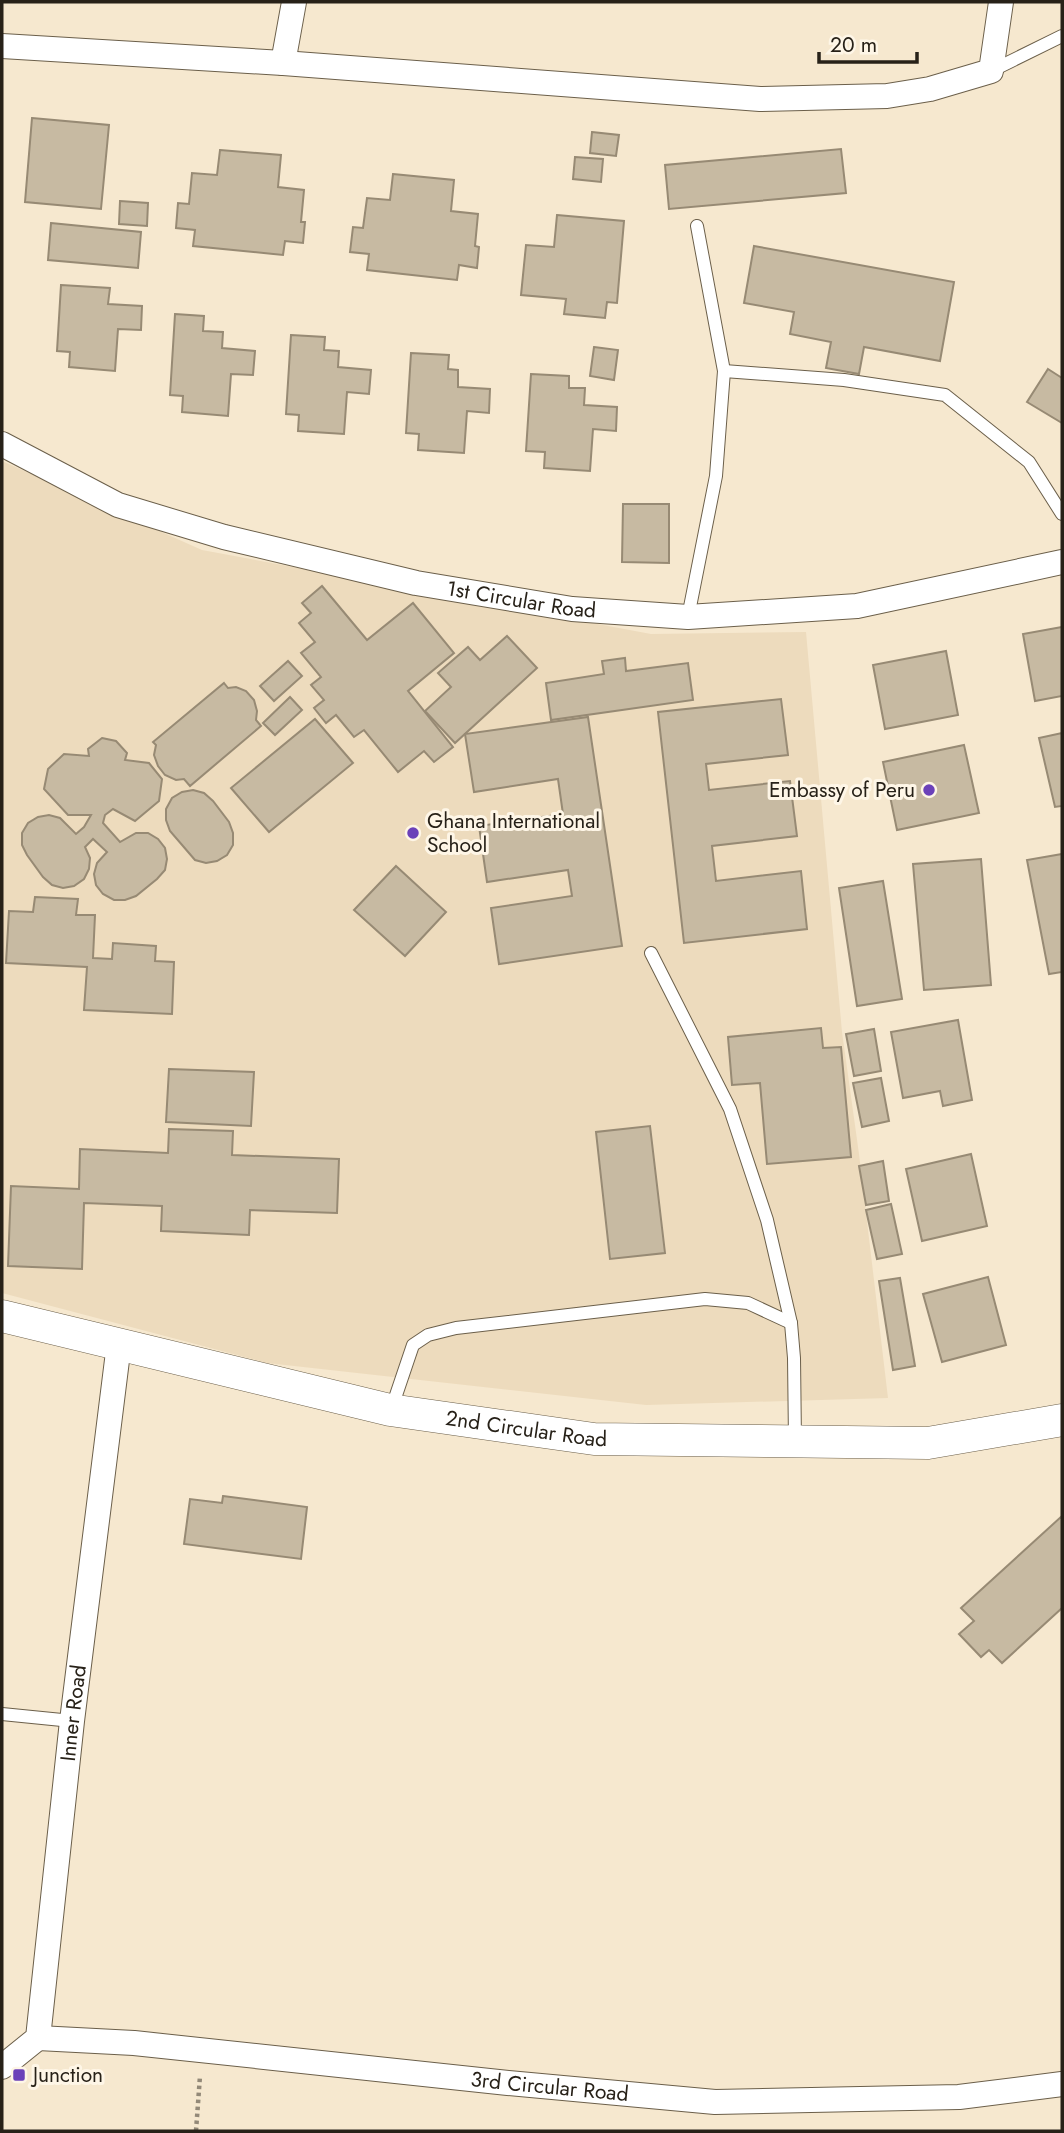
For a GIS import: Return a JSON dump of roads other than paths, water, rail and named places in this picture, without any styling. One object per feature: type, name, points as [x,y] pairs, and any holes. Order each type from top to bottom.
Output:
[{"type":"street","points":[[283,63],[294,2]]},
{"type":"street","points":[[2,46],[283,63],[760,99],[887,96],[930,89],[991,71],[1001,2]]},
{"type":"street","name":"1st Circular Road","points":[[2,444],[118,505],[224,537],[416,583],[572,609],[688,617],[857,606],[1062,562]]},
{"type":"street","name":"2nd Circular Road","points":[[2,1316],[390,1410],[594,1439],[928,1443],[1062,1420]]},
{"type":"street","name":"Inner Road","points":[[38,2038],[72,1721],[119,1345]]},
{"type":"street","points":[[2,2067],[38,2038]]},
{"type":"street","name":"3rd Circular Road","points":[[38,2038],[134,2043],[508,2084],[715,2102],[960,2097],[1062,2084]]},
{"type":"lane","points":[[991,71],[1062,36]]},
{"type":"lane","points":[[688,617],[716,476],[724,371],[697,226]]},
{"type":"lane","points":[[724,371],[844,380],[945,395],[1030,462],[1062,514]]},
{"type":"lane","points":[[651,953],[730,1109],[767,1220],[791,1322],[795,1441]]},
{"type":"lane","points":[[390,1410],[413,1345],[428,1335],[456,1328],[705,1299],[748,1303],[791,1322]]},
{"type":"lane","points":[[2,1714],[72,1721]]},
{"type":"place","name":"Embassy of Peru","points":[[929,790]]},
{"type":"place","name":"Ghana International School","points":[[413,833]]},
{"type":"place","name":"Junction","points":[[19,2075]]}]
